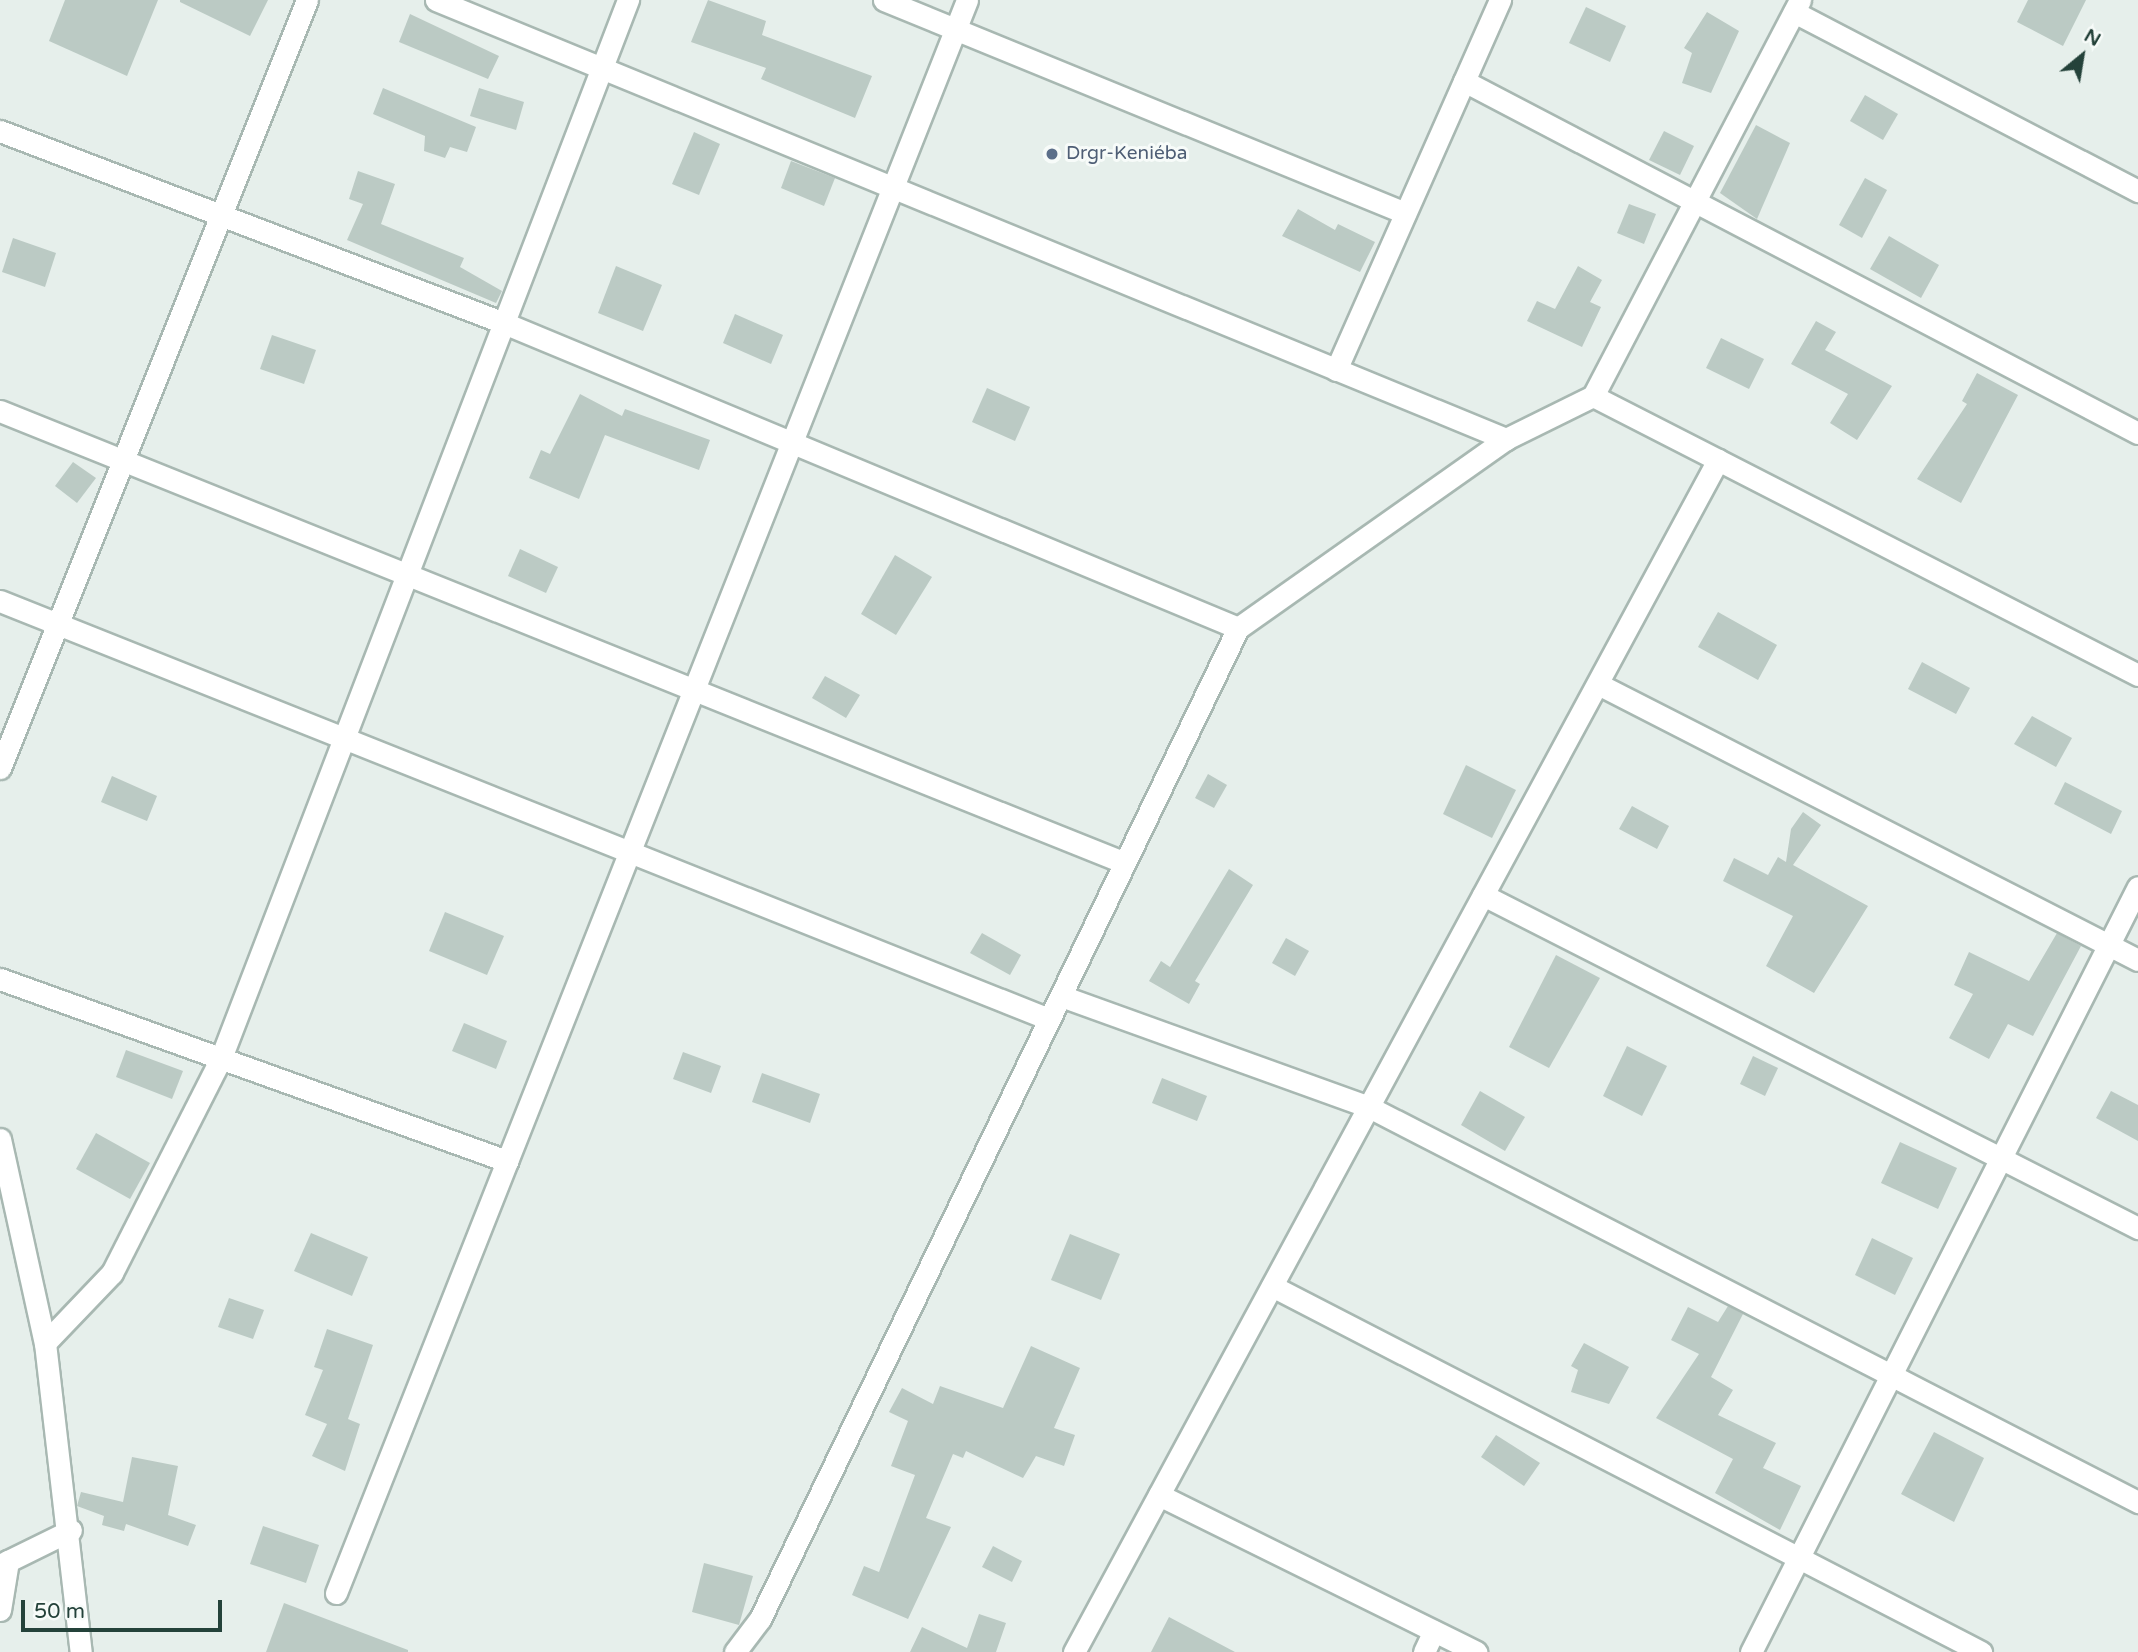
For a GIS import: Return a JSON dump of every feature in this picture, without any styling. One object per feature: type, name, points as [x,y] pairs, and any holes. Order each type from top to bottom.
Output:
[{"type":"street","points":[[0,768],[307,0]]},
{"type":"street","points":[[436,0],[1506,439]]},
{"type":"street","points":[[46,1343],[112,1273],[221,1058],[628,0]]},
{"type":"street","points":[[884,0],[1405,214]]},
{"type":"street","points":[[336,1593],[967,0]]},
{"type":"street","points":[[1336,370],[1500,0]]},
{"type":"street","points":[[735,1652],[760,1619],[1237,628],[1506,439],[1593,396],[1797,6],[2138,191]]},
{"type":"street","points":[[1464,80],[2138,433]]},
{"type":"street","points":[[0,131],[504,323],[1237,628]]},
{"type":"street","points":[[1593,396],[2138,676]]},
{"type":"street","points":[[0,411],[1125,863]]},
{"type":"street","points":[[1074,1652],[1718,460]]},
{"type":"street","points":[[0,601],[1049,1019]]},
{"type":"street","points":[[1598,684],[2138,960]]},
{"type":"street","points":[[1751,1652],[2138,887]]},
{"type":"street","points":[[1483,895],[2138,1227]]},
{"type":"street","points":[[0,979],[508,1161]]},
{"type":"street","points":[[1060,996],[1369,1107],[2138,1502]]},
{"type":"street","points":[[0,1139],[46,1343],[71,1530],[81,1652]]},
{"type":"street","points":[[1272,1286],[1982,1652]]},
{"type":"street","points":[[1159,1495],[1476,1652]]},
{"type":"street","points":[[0,1610],[4,1563],[71,1530]]},
{"type":"street","points":[[1424,1652],[1434,1631]]},
{"type":"building","points":[[65,0],[158,0],[127,76],[49,41]]},
{"type":"building","points":[[180,0],[268,0],[250,36],[180,2]]},
{"type":"building","points":[[708,0],[766,21],[762,35],[872,76],[855,118],[761,79],[766,68],[691,42]]},
{"type":"building","points":[[2028,0],[2086,0],[2063,46],[2017,22]]},
{"type":"building","points":[[1586,7],[1626,26],[1610,62],[1569,43]]},
{"type":"building","points":[[1707,12],[1739,31],[1711,93],[1682,83],[1692,53],[1684,48]]},
{"type":"building","points":[[410,14],[499,56],[488,79],[399,42]]},
{"type":"building","points":[[383,88],[476,127],[467,152],[450,147],[445,158],[424,151],[425,136],[373,114]]},
{"type":"building","points":[[479,88],[524,102],[516,130],[470,116]]},
{"type":"building","points":[[1865,95],[1898,114],[1883,140],[1850,121]]},
{"type":"building","points":[[1756,125],[1790,143],[1757,219],[1720,193]]},
{"type":"building","points":[[1664,131],[1694,146],[1680,175],[1649,160]]},
{"type":"building","points":[[694,132],[720,144],[699,195],[672,184]]},
{"type":"building","points":[[791,161],[835,178],[824,206],[781,188]]},
{"type":"building","points":[[358,171],[395,184],[381,224],[464,258],[460,267],[502,291],[496,303],[347,240],[363,204],[349,199]]},
{"type":"building","points":[[1865,178],[1887,190],[1862,238],[1839,225]]},
{"type":"building","points":[[1629,204],[1656,214],[1644,244],[1617,233]]},
{"type":"building","points":[[1298,209],[1335,230],[1338,224],[1375,242],[1360,272],[1282,236]]},
{"type":"building","points":[[1889,236],[1939,265],[1921,298],[1870,269]]},
{"type":"building","points":[[13,238],[56,253],[45,287],[2,272]]},
{"type":"building","points":[[616,266],[662,285],[643,331],[598,313]]},
{"type":"building","points":[[1578,266],[1602,280],[1590,302],[1601,307],[1582,347],[1527,321],[1537,301],[1555,309]]},
{"type":"building","points":[[735,314],[783,335],[771,364],[723,343]]},
{"type":"building","points":[[1816,321],[1836,332],[1825,350],[1892,386],[1857,440],[1830,423],[1848,394],[1791,364]]},
{"type":"building","points":[[272,335],[316,350],[304,384],[260,369]]},
{"type":"building","points":[[1721,338],[1764,359],[1749,389],[1706,368]]},
{"type":"building","points":[[1977,373],[2018,395],[1961,503],[1917,479],[1967,404],[1962,401]]},
{"type":"building","points":[[987,388],[1030,407],[1015,441],[972,422]]},
{"type":"building","points":[[580,394],[622,416],[625,409],[710,440],[699,470],[605,435],[579,499],[529,478],[541,450],[550,454]]},
{"type":"building","points":[[73,462],[96,478],[77,503],[55,486]]},
{"type":"building","points":[[520,549],[558,567],[546,593],[508,576]]},
{"type":"building","points":[[895,555],[932,577],[896,635],[861,614]]},
{"type":"building","points":[[1718,612],[1777,645],[1758,680],[1698,647]]},
{"type":"building","points":[[1922,662],[1970,688],[1956,714],[1908,689]]},
{"type":"building","points":[[825,676],[860,695],[846,718],[812,698]]},
{"type":"building","points":[[2032,716],[2072,738],[2056,767],[2014,744]]},
{"type":"building","points":[[1466,765],[1516,790],[1492,838],[1443,814]]},
{"type":"building","points":[[1208,774],[1227,785],[1214,808],[1195,798]]},
{"type":"building","points":[[112,776],[157,796],[147,821],[101,802]]},
{"type":"building","points":[[2065,782],[2122,811],[2111,834],[2054,804]]},
{"type":"building","points":[[1632,806],[1669,826],[1657,849],[1619,829]]},
{"type":"building","points":[[1803,812],[1821,825],[1793,865],[1868,906],[1814,993],[1766,966],[1793,916],[1723,881],[1734,858],[1768,875],[1778,857],[1786,862],[1791,829]]},
{"type":"building","points":[[1229,869],[1253,885],[1195,981],[1200,984],[1189,1004],[1149,981],[1161,961],[1170,967]]},
{"type":"building","points":[[445,912],[504,936],[487,975],[429,951]]},
{"type":"building","points":[[982,933],[1021,955],[1010,975],[970,953]]},
{"type":"building","points":[[2057,933],[2081,946],[2033,1036],[2008,1024],[1989,1059],[1949,1038],[1973,994],[1954,985],[1969,952],[2029,981]]},
{"type":"building","points":[[1286,938],[1309,951],[1295,976],[1272,963]]},
{"type":"building","points":[[1556,955],[1600,978],[1549,1068],[1509,1047]]},
{"type":"building","points":[[464,1023],[507,1041],[496,1069],[452,1051]]},
{"type":"building","points":[[1627,1046],[1667,1066],[1642,1116],[1603,1096]]},
{"type":"building","points":[[126,1050],[183,1071],[172,1099],[116,1077]]},
{"type":"building","points":[[683,1052],[721,1066],[711,1093],[673,1079]]},
{"type":"building","points":[[1753,1056],[1778,1068],[1765,1096],[1740,1084]]},
{"type":"building","points":[[762,1073],[820,1094],[810,1123],[752,1102]]},
{"type":"building","points":[[1162,1078],[1207,1096],[1197,1121],[1152,1103]]},
{"type":"building","points":[[1480,1091],[1525,1117],[1505,1151],[1461,1125]]},
{"type":"building","points":[[2111,1091],[2138,1105],[2138,1141],[2096,1118]]},
{"type":"building","points":[[96,1133],[150,1163],[130,1199],[76,1169]]},
{"type":"building","points":[[1900,1142],[1957,1168],[1938,1209],[1881,1183]]},
{"type":"building","points":[[311,1233],[368,1257],[352,1296],[294,1271]]},
{"type":"building","points":[[1070,1234],[1120,1254],[1101,1300],[1051,1280]]},
{"type":"building","points":[[1872,1238],[1913,1258],[1895,1295],[1855,1275]]},
{"type":"building","points":[[229,1298],[264,1310],[253,1339],[218,1327]]},
{"type":"building","points":[[1728,1306],[1743,1314],[1711,1377],[1733,1390],[1718,1415],[1776,1443],[1763,1468],[1801,1486],[1780,1530],[1715,1493],[1733,1459],[1656,1418],[1699,1354],[1671,1340],[1688,1307],[1718,1322]]},
{"type":"building","points":[[327,1329],[373,1345],[348,1419],[360,1424],[345,1471],[312,1456],[327,1424],[305,1415],[323,1370],[314,1367]]},
{"type":"building","points":[[1584,1343],[1629,1367],[1609,1404],[1571,1392],[1578,1370],[1571,1366]]},
{"type":"building","points":[[1031,1346],[1080,1368],[1054,1428],[1075,1435],[1064,1466],[1036,1456],[1023,1478],[966,1451],[963,1458],[953,1454],[926,1518],[951,1527],[908,1619],[852,1595],[864,1566],[879,1572],[915,1475],[891,1466],[908,1421],[889,1412],[902,1388],[933,1404],[940,1386],[1003,1408]]},
{"type":"building","points":[[1934,1432],[1984,1458],[1954,1522],[1901,1494]]},
{"type":"building","points":[[1496,1435],[1540,1463],[1524,1486],[1481,1457]]},
{"type":"building","points":[[132,1457],[178,1466],[168,1515],[196,1525],[188,1546],[126,1524],[124,1531],[102,1525],[104,1516],[77,1506],[81,1492],[123,1502]]},
{"type":"building","points":[[263,1526],[319,1545],[306,1583],[250,1564]]},
{"type":"building","points":[[993,1546],[1022,1561],[1012,1582],[982,1567]]},
{"type":"building","points":[[704,1563],[753,1576],[739,1625],[692,1612]]},
{"type":"building","points":[[284,1603],[408,1650],[408,1652],[266,1652]]},
{"type":"building","points":[[979,1614],[1006,1623],[996,1652],[910,1652],[922,1627],[967,1648]]},
{"type":"building","points":[[1169,1617],[1235,1652],[1151,1652]]},
{"type":"place","name":"Drgr-Keniéba","points":[[1052,154]]}]
